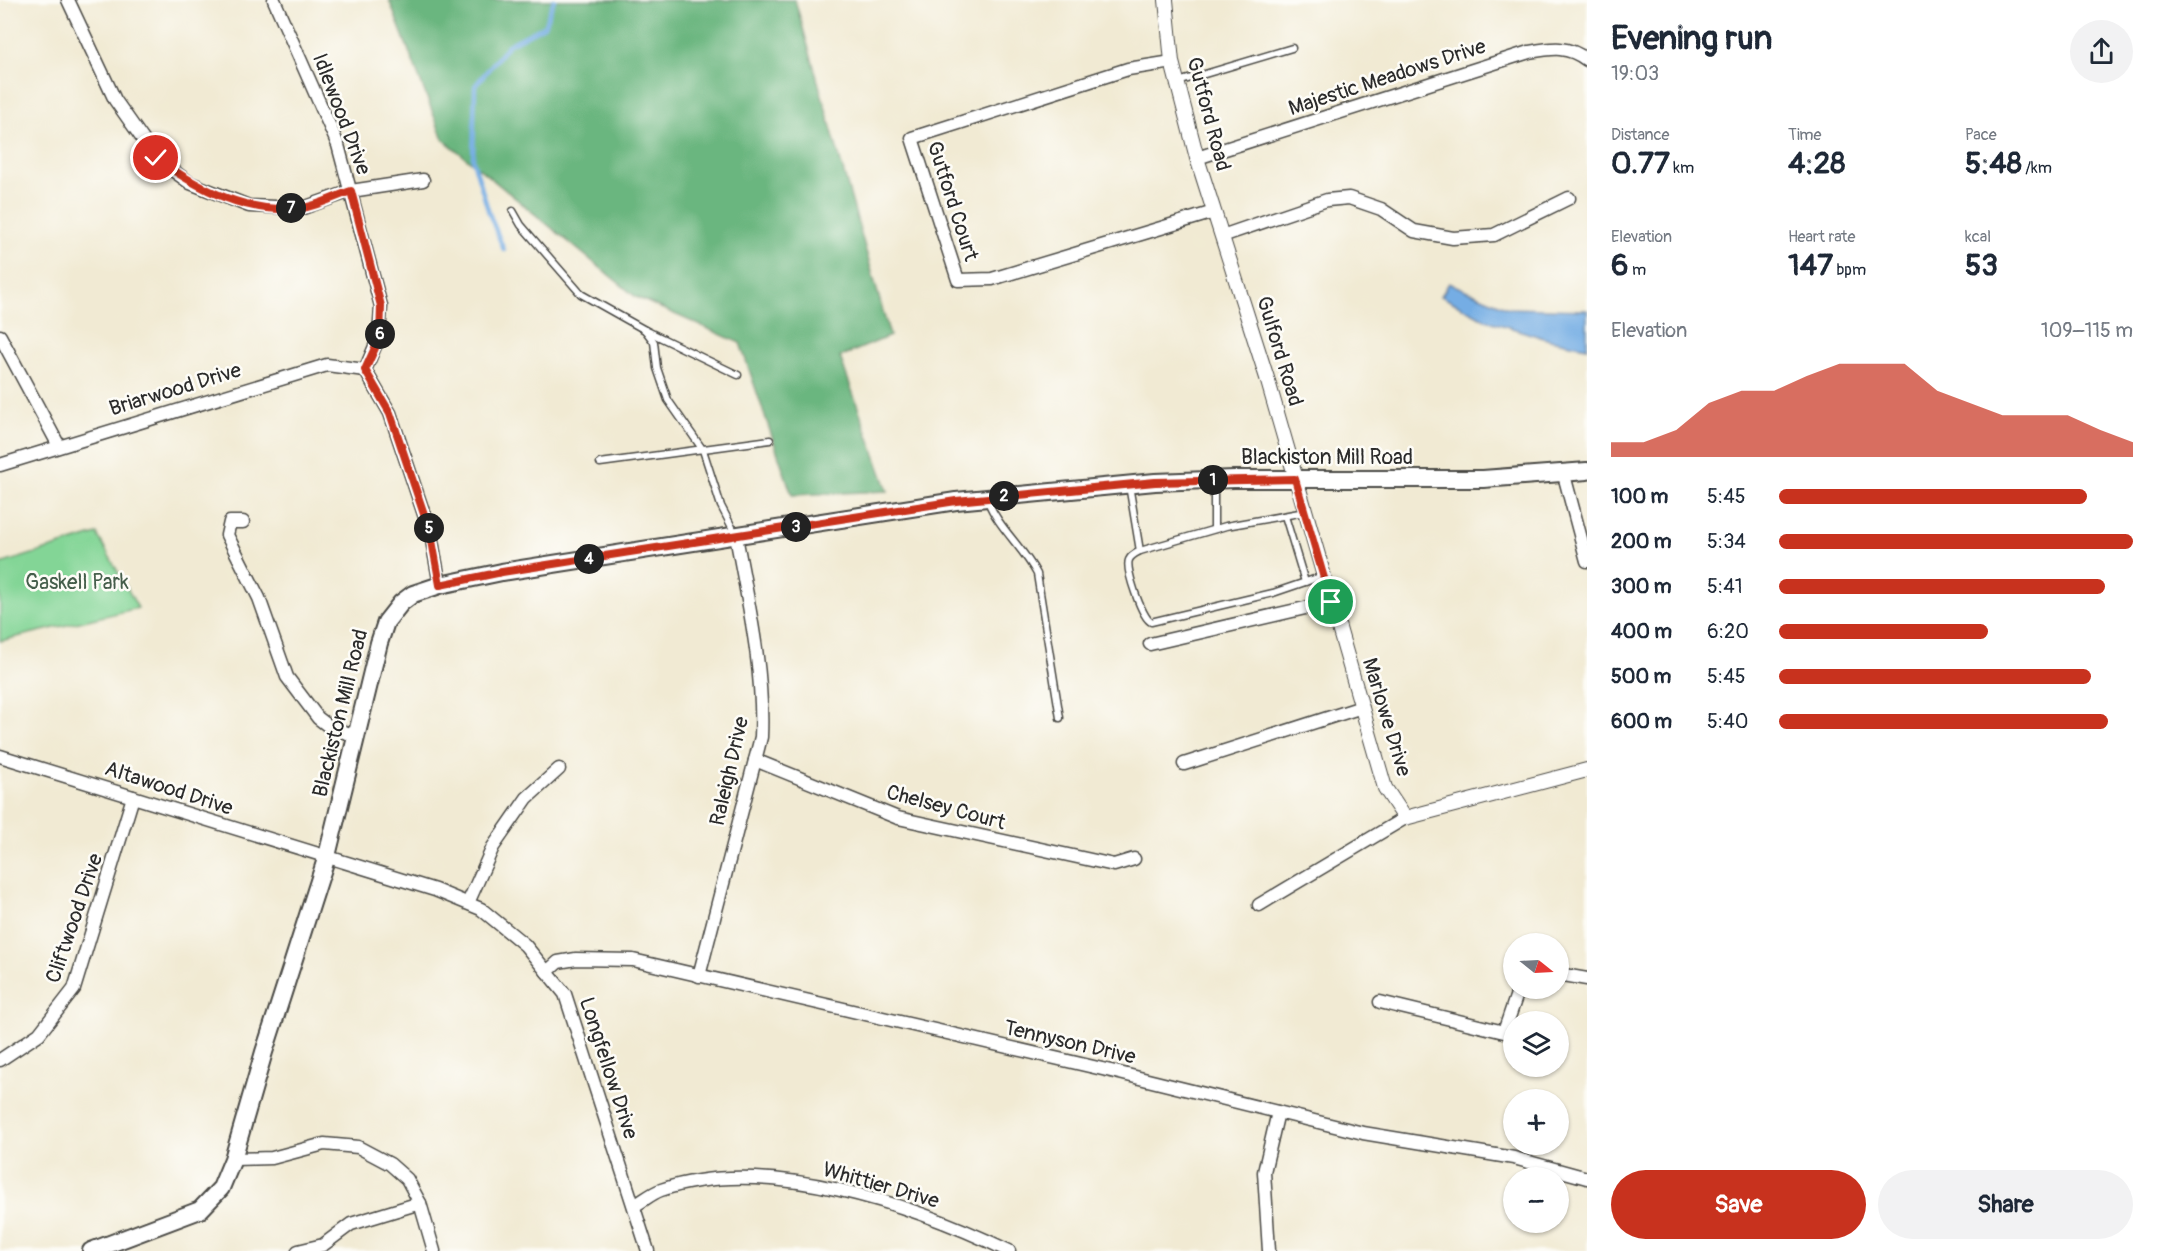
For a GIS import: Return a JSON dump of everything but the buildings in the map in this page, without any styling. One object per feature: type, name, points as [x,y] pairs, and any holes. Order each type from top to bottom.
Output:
[{"type":"main road","name":"Blackiston Mill Road","points":[[99,1250],[204,1208],[221,1188],[233,1159],[264,1052],[327,856],[378,644],[387,622],[413,594],[440,585],[502,572],[986,498],[1214,480],[1483,479],[1564,475],[1587,471]]},
{"type":"street","points":[[68,0],[115,100],[156,158],[190,183],[249,207],[303,208],[351,191],[423,180]]},
{"type":"street","name":"Idlewood Drive","points":[[274,0],[338,145],[381,306],[380,337],[365,370]]},
{"type":"street","name":"Gutford Road","points":[[1166,0],[1172,62],[1197,158],[1222,236]]},
{"type":"street","name":"Majestic Meadows Drive","points":[[1197,158],[1530,52],[1557,47],[1576,52],[1587,60]]},
{"type":"street","name":"Gutford Court","points":[[1172,62],[1128,69],[912,138],[958,280],[992,279],[1214,212]]},
{"type":"street","points":[[1222,236],[1327,200],[1349,198],[1381,209],[1414,231],[1453,238],[1494,235],[1569,198]]},
{"type":"street","name":"Gulford Road","points":[[1222,236],[1267,378],[1295,479]]},
{"type":"street","points":[[0,336],[59,446]]},
{"type":"street","name":"Briarwood Drive","points":[[0,465],[327,365],[365,370]]},
{"type":"street","points":[[365,370],[390,413],[431,535],[440,585]]},
{"type":"street","points":[[1564,475],[1587,561]]},
{"type":"street","name":"Marlowe Drive","points":[[1295,479],[1385,788],[1405,818]]},
{"type":"street","points":[[243,522],[230,522],[227,536],[259,598],[287,677],[318,718],[331,729],[357,736]]},
{"type":"street","name":"Raleigh Drive","points":[[699,976],[761,737],[762,709],[757,657],[736,536]]},
{"type":"street","points":[[1150,644],[1331,602]]},
{"type":"street","points":[[1184,764],[1362,708]]},
{"type":"street","name":"Altawood Drive","points":[[0,756],[327,856]]},
{"type":"street","name":"Chelsey Court","points":[[755,760],[898,818],[1114,865],[1134,859]]},
{"type":"street","points":[[468,903],[493,848],[527,798],[559,769]]},
{"type":"street","points":[[1259,905],[1405,818],[1587,770]]},
{"type":"street","name":"Cliftwood Drive","points":[[0,1060],[39,1034],[74,989],[110,879],[133,797]]},
{"type":"street","name":"Longfellow Drive","points":[[327,856],[435,890],[481,909],[525,945],[547,972],[564,994],[648,1251]]},
{"type":"street","name":"Tennyson Drive","points":[[547,972],[558,962],[576,959],[633,960],[1363,1133],[1514,1158],[1587,1178]]},
{"type":"street","points":[[1569,976],[1587,979]]},
{"type":"street","points":[[1380,1002],[1504,1032],[1515,999]]},
{"type":"street","points":[[1269,1251],[1264,1172],[1278,1112]]},
{"type":"street","points":[[233,1159],[272,1158],[324,1144],[358,1147],[390,1164],[407,1179],[420,1203],[434,1251]]},
{"type":"street","name":"Whittier Drive","points":[[634,1206],[660,1190],[706,1179],[776,1179],[843,1190],[964,1229],[1009,1251]]},
{"type":"street","points":[[298,1251],[323,1245],[351,1224],[420,1203]]},
{"type":"lane","points":[[1177,82],[1292,48]]},
{"type":"lane","points":[[513,210],[521,225],[581,294],[645,330],[738,375]]},
{"type":"lane","points":[[645,330],[654,342],[657,368],[668,400],[703,450],[721,506],[736,536]]},
{"type":"lane","points":[[600,463],[770,440]]},
{"type":"lane","points":[[1214,480],[1214,529]]},
{"type":"lane","points":[[1129,485],[1140,551]]},
{"type":"lane","points":[[986,498],[992,511],[1031,562],[1037,574],[1060,718]]},
{"type":"lane","points":[[1305,512],[1214,529],[1140,551],[1133,555],[1128,567],[1143,616],[1151,622],[1273,593],[1323,576]]},
{"type":"lane","points":[[1285,516],[1305,582]]},
{"type":"green space","points":[[389,0],[795,0],[890,336],[840,357],[888,491],[792,495],[740,343],[636,297],[443,139]]},
{"type":"green space","name":"Gaskell Park","points":[[97,534],[138,608],[0,641],[0,564]]},
{"type":"water","points":[[1449,283],[1508,308],[1587,310],[1587,347],[1550,340],[1486,320],[1441,296]]},
{"type":"waterway","points":[[504,250],[489,213],[473,160],[475,86],[508,45],[544,26],[554,0]]},
{"type":"route","points":[[156,158],[190,183],[249,207],[303,208],[351,191],[381,306],[380,337],[365,370],[390,413],[431,535],[440,585],[502,572],[956,501],[1155,482],[1295,479],[1331,602]]}]
